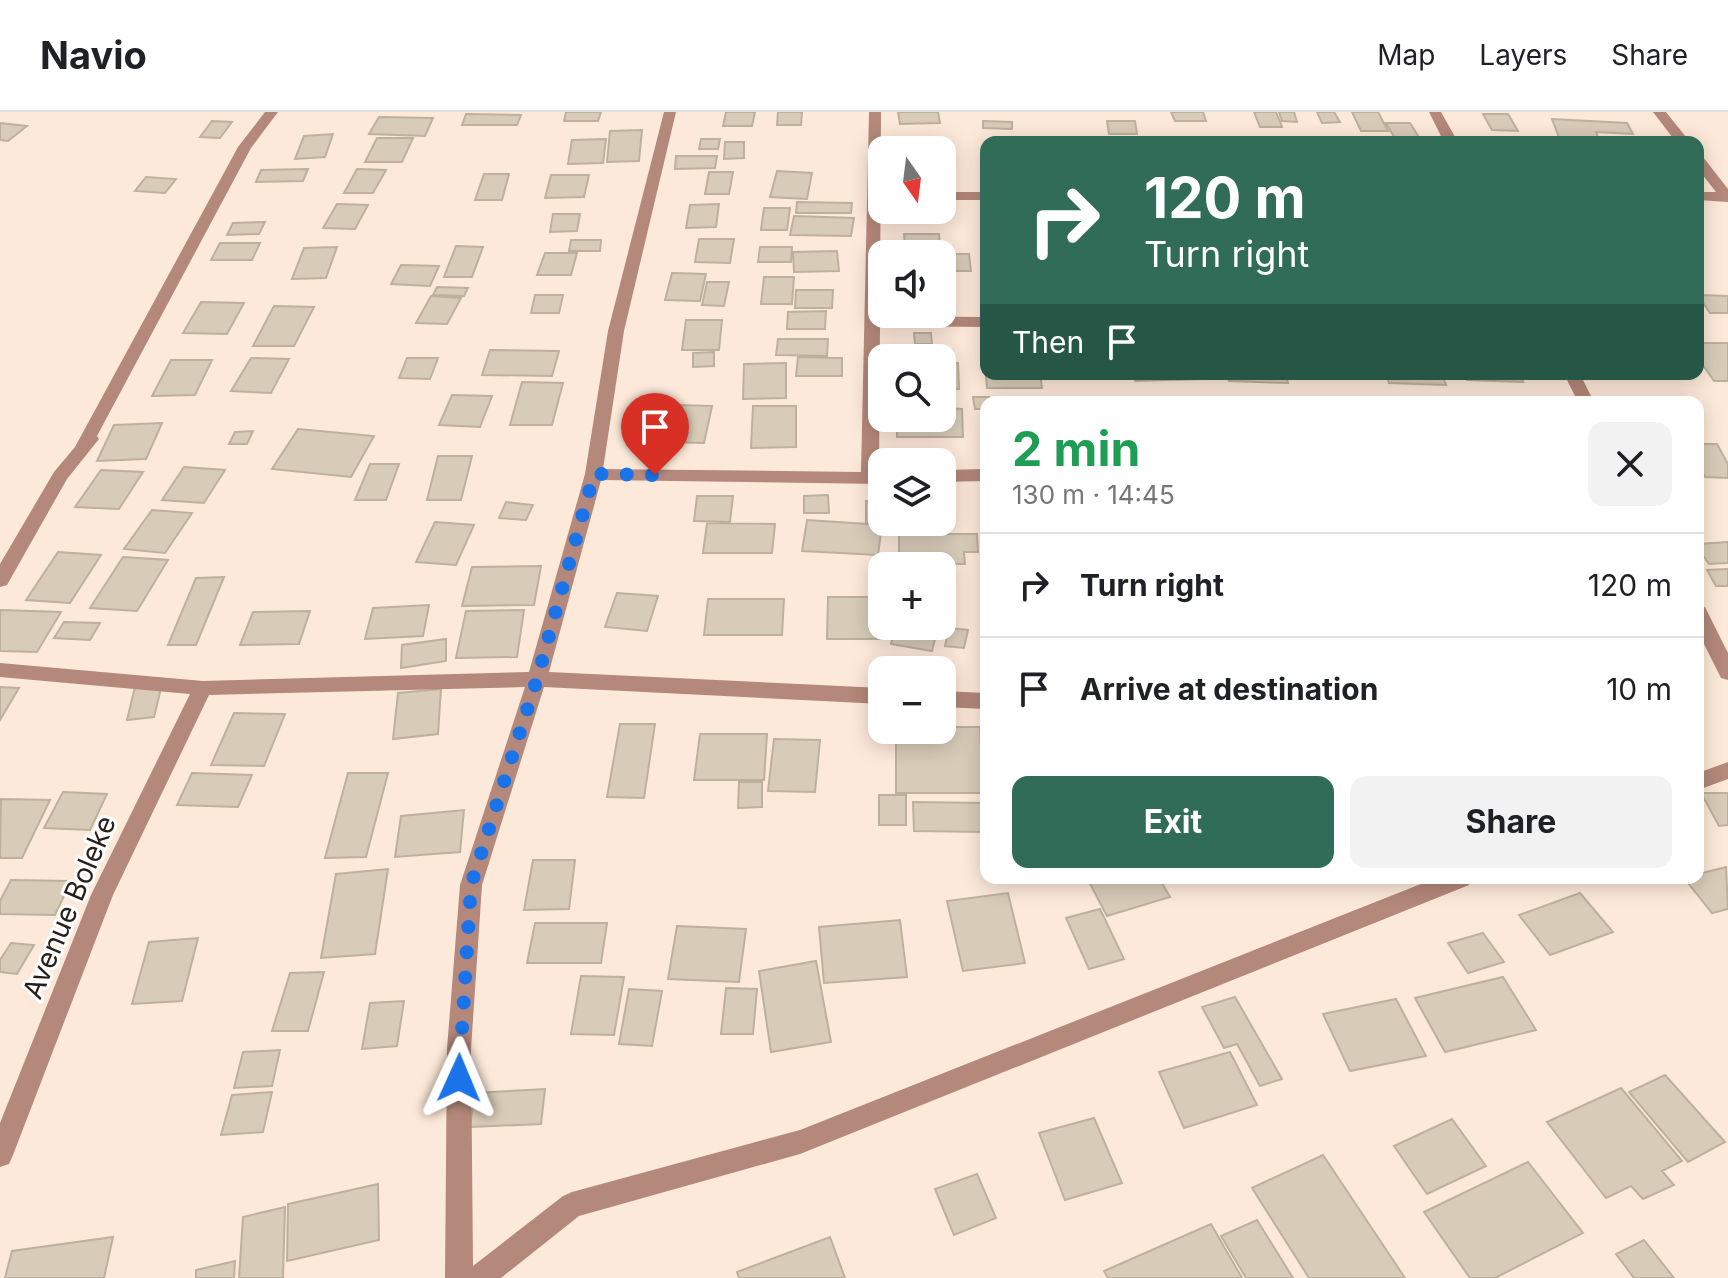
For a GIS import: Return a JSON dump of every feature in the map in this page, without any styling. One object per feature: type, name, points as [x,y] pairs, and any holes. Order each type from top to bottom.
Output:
[{"type":"street","points":[[83,447],[245,147],[272,112]]},
{"type":"street","points":[[459,1278],[459,1049],[471,885],[537,679],[594,474],[616,331],[670,112]]},
{"type":"street","points":[[875,112],[876,136]]},
{"type":"street","points":[[1435,112],[1448,136]]},
{"type":"street","points":[[1659,112],[1678,136]]},
{"type":"street","points":[[1704,167],[1727,196]]},
{"type":"street","points":[[956,196],[980,196]]},
{"type":"street","points":[[1704,196],[1727,196]]},
{"type":"street","points":[[956,322],[980,322]]},
{"type":"street","points":[[870,328],[875,448]]},
{"type":"street","points":[[0,580],[60,476],[114,414]]},
{"type":"street","points":[[594,474],[868,478]]},
{"type":"street","points":[[956,476],[980,475]]},
{"type":"street","points":[[1704,624],[1728,673]]},
{"type":"street","points":[[0,670],[203,688],[537,679],[868,695]]},
{"type":"street","name":"Avenue Boleke","points":[[0,1155],[102,895],[203,688]]},
{"type":"street","points":[[956,700],[980,701]]},
{"type":"street","points":[[1704,780],[1728,770]]},
{"type":"street","points":[[479,1278],[572,1205],[800,1142],[1446,884]]},
{"type":"building","points":[[566,112],[601,112],[598,121],[564,121]]},
{"type":"building","points":[[726,112],[755,112],[752,126],[723,126]]},
{"type":"building","points":[[778,112],[802,112],[801,125],[777,125]]},
{"type":"building","points":[[898,112],[938,112],[940,123],[900,124]]},
{"type":"building","points":[[1171,112],[1203,112],[1206,121],[1175,121]]},
{"type":"building","points":[[1254,112],[1276,112],[1282,127],[1260,127]]},
{"type":"building","points":[[1279,112],[1294,112],[1297,122],[1282,121]]},
{"type":"building","points":[[1317,112],[1334,112],[1340,122],[1322,123]]},
{"type":"building","points":[[1352,112],[1378,112],[1388,131],[1361,131]]},
{"type":"building","points":[[466,114],[521,115],[517,125],[462,125]]},
{"type":"building","points":[[1483,114],[1508,114],[1518,131],[1492,130]]},
{"type":"building","points":[[379,117],[433,118],[425,136],[369,134]]},
{"type":"building","points":[[1552,119],[1627,123],[1633,134],[1596,132],[1598,136],[1558,136]]},
{"type":"building","points":[[212,121],[232,122],[220,138],[200,137]]},
{"type":"building","points":[[983,121],[1012,122],[1012,129],[983,128]]},
{"type":"building","points":[[1107,121],[1135,121],[1137,134],[1109,134]]},
{"type":"building","points":[[0,123],[27,126],[8,141],[0,140]]},
{"type":"building","points":[[1386,123],[1410,123],[1418,136],[1394,136]]},
{"type":"building","points":[[642,130],[639,161],[607,162],[610,131]]},
{"type":"building","points":[[333,134],[325,157],[295,159],[304,136]]},
{"type":"building","points":[[377,138],[413,138],[402,162],[365,162]]},
{"type":"building","points":[[606,139],[603,163],[568,164],[572,140]]},
{"type":"building","points":[[701,139],[720,139],[718,149],[699,149]]},
{"type":"building","points":[[725,142],[744,142],[744,158],[724,159]]},
{"type":"building","points":[[676,156],[717,156],[715,168],[675,169]]},
{"type":"building","points":[[308,169],[303,181],[256,182],[261,170]]},
{"type":"building","points":[[357,169],[386,170],[373,193],[344,193]]},
{"type":"building","points":[[777,171],[812,173],[807,199],[770,197]]},
{"type":"building","points":[[709,172],[733,172],[729,194],[705,194]]},
{"type":"building","points":[[484,174],[509,174],[502,200],[475,200]]},
{"type":"building","points":[[551,175],[589,175],[584,197],[545,198]]},
{"type":"building","points":[[146,177],[176,179],[165,193],[135,191]]},
{"type":"building","points":[[797,202],[852,203],[851,213],[796,213]]},
{"type":"building","points":[[337,204],[368,205],[355,229],[323,228]]},
{"type":"building","points":[[719,204],[716,227],[686,228],[690,205]]},
{"type":"building","points":[[764,208],[790,208],[787,230],[761,230]]},
{"type":"building","points":[[553,214],[580,214],[577,231],[550,232]]},
{"type":"building","points":[[794,216],[854,218],[851,236],[790,235]]},
{"type":"building","points":[[265,222],[259,234],[227,235],[233,223]]},
{"type":"building","points":[[904,234],[939,234],[939,240],[904,240]]},
{"type":"building","points":[[699,239],[734,239],[730,263],[695,262]]},
{"type":"building","points":[[571,240],[601,240],[600,251],[569,251]]},
{"type":"building","points":[[220,243],[260,243],[252,260],[211,260]]},
{"type":"building","points":[[456,246],[483,247],[472,277],[444,277]]},
{"type":"building","points":[[337,247],[326,278],[292,279],[304,248]]},
{"type":"building","points":[[760,247],[792,247],[791,262],[758,262]]},
{"type":"building","points":[[837,251],[839,271],[794,272],[793,252]]},
{"type":"building","points":[[545,253],[577,253],[571,275],[537,275]]},
{"type":"building","points":[[956,254],[969,254],[971,271],[956,271]]},
{"type":"building","points":[[401,265],[439,266],[430,286],[391,284]]},
{"type":"building","points":[[672,273],[706,274],[700,301],[665,300]]},
{"type":"building","points":[[764,277],[794,277],[792,304],[761,304]]},
{"type":"building","points":[[707,282],[729,282],[724,306],[702,305]]},
{"type":"building","points":[[437,287],[468,288],[464,296],[433,295]]},
{"type":"building","points":[[796,290],[833,290],[832,308],[795,308]]},
{"type":"building","points":[[535,295],[563,295],[559,313],[531,313]]},
{"type":"building","points":[[1704,295],[1728,296],[1728,313],[1710,313],[1704,304]]},
{"type":"building","points":[[431,296],[461,298],[447,324],[416,323]]},
{"type":"building","points":[[201,302],[244,303],[227,334],[183,333]]},
{"type":"building","points":[[274,306],[314,307],[294,346],[253,346]]},
{"type":"building","points":[[826,311],[825,329],[787,329],[788,312]]},
{"type":"building","points":[[686,320],[722,320],[719,350],[682,350]]},
{"type":"building","points":[[914,333],[931,333],[932,344],[915,344]]},
{"type":"building","points":[[778,339],[828,339],[827,356],[776,355]]},
{"type":"building","points":[[1704,343],[1728,343],[1728,381],[1714,381],[1704,367]]},
{"type":"building","points":[[490,350],[559,351],[552,376],[482,375]]},
{"type":"building","points":[[714,352],[714,366],[693,367],[693,353]]},
{"type":"building","points":[[798,357],[842,358],[842,376],[796,376]]},
{"type":"building","points":[[251,358],[289,359],[271,393],[231,391]]},
{"type":"building","points":[[407,358],[438,358],[430,379],[399,378]]},
{"type":"building","points":[[171,360],[212,360],[195,395],[152,396]]},
{"type":"building","points":[[786,363],[786,398],[743,399],[744,364]]},
{"type":"building","points":[[956,363],[958,363],[959,389],[956,389]]},
{"type":"building","points":[[986,380],[1041,380],[1042,388],[987,388]]},
{"type":"building","points":[[1287,380],[1288,383],[1229,381]]},
{"type":"building","points":[[1388,380],[1444,380],[1446,385],[1389,383]]},
{"type":"building","points":[[1467,380],[1522,380],[1523,382]]},
{"type":"building","points":[[522,382],[563,383],[552,425],[510,425]]},
{"type":"building","points":[[452,395],[492,396],[480,427],[439,425]]},
{"type":"building","points":[[973,397],[980,397],[980,409],[975,409]]},
{"type":"building","points":[[678,405],[712,406],[704,443],[669,442]]},
{"type":"building","points":[[753,406],[796,406],[796,447],[751,448]]},
{"type":"building","points":[[956,409],[962,409],[963,437],[897,437],[897,432],[956,432]]},
{"type":"building","points":[[162,423],[146,459],[97,461],[114,425]]},
{"type":"building","points":[[298,429],[374,436],[351,477],[272,469]]},
{"type":"building","points":[[253,431],[247,444],[229,444],[235,432]]},
{"type":"building","points":[[1704,444],[1717,444],[1728,464],[1728,478],[1705,477]]},
{"type":"building","points":[[438,456],[472,456],[461,500],[427,500]]},
{"type":"building","points":[[370,464],[399,464],[386,500],[355,500]]},
{"type":"building","points":[[184,467],[225,470],[204,503],[162,500]]},
{"type":"building","points":[[101,470],[143,472],[119,509],[75,507]]},
{"type":"building","points":[[828,495],[829,513],[804,513],[804,496]]},
{"type":"building","points":[[697,496],[733,496],[730,522],[694,521]]},
{"type":"building","points":[[866,501],[868,523],[866,523]]},
{"type":"building","points":[[506,502],[533,505],[526,520],[499,518]]},
{"type":"building","points":[[152,510],[192,513],[165,553],[124,549]]},
{"type":"building","points":[[807,520],[868,524],[868,536],[881,536],[878,552],[868,552],[868,554],[802,551]]},
{"type":"building","points":[[435,522],[474,525],[456,565],[416,562]]},
{"type":"building","points":[[707,523],[775,524],[772,553],[703,553]]},
{"type":"building","points":[[977,534],[978,552],[964,552],[965,564],[956,564],[956,552],[899,552],[899,536]]},
{"type":"building","points":[[1728,542],[1728,563],[1709,564],[1704,557],[1704,544]]},
{"type":"building","points":[[58,552],[101,555],[70,603],[26,600]]},
{"type":"building","points":[[123,557],[168,560],[137,611],[90,608]]},
{"type":"building","points":[[541,566],[534,605],[462,606],[472,567]]},
{"type":"building","points":[[1728,569],[1728,586],[1716,586],[1707,570]]},
{"type":"building","points":[[224,577],[196,645],[168,645],[196,578]]},
{"type":"building","points":[[617,593],[658,596],[647,631],[605,627]]},
{"type":"building","points":[[828,597],[868,597],[868,639],[827,639]]},
{"type":"building","points":[[708,599],[784,599],[782,635],[704,635]]},
{"type":"building","points":[[429,605],[423,636],[365,639],[373,608]]},
{"type":"building","points":[[0,610],[61,612],[37,652],[0,651]]},
{"type":"building","points":[[524,610],[517,657],[456,658],[466,611]]},
{"type":"building","points":[[310,611],[299,644],[240,645],[253,612]]},
{"type":"building","points":[[64,622],[100,623],[90,640],[54,638]]},
{"type":"building","points":[[956,629],[968,630],[964,648],[945,646],[946,640],[956,640]]},
{"type":"building","points":[[446,639],[446,661],[401,668],[402,645]]},
{"type":"building","points":[[892,640],[935,640],[932,651],[891,644]]},
{"type":"building","points":[[162,684],[154,717],[127,720],[135,687]]},
{"type":"building","points":[[0,687],[19,688],[0,720]]},
{"type":"building","points":[[441,689],[438,734],[393,739],[398,693]]},
{"type":"building","points":[[234,713],[285,714],[264,766],[211,765]]},
{"type":"building","points":[[620,724],[655,724],[644,798],[607,797]]},
{"type":"building","points":[[956,727],[980,727],[980,793],[896,793],[896,744],[956,744]]},
{"type":"building","points":[[700,734],[767,734],[764,780],[694,780]]},
{"type":"building","points":[[774,739],[820,740],[815,792],[768,791]]},
{"type":"building","points":[[192,773],[252,775],[238,807],[177,805]]},
{"type":"building","points":[[348,773],[388,773],[366,857],[325,858]]},
{"type":"building","points":[[739,782],[762,782],[762,807],[738,808]]},
{"type":"building","points":[[63,792],[107,794],[90,830],[44,828]]},
{"type":"building","points":[[1704,793],[1728,793],[1728,825],[1719,826]]},
{"type":"building","points":[[879,795],[906,795],[906,825],[879,825]]},
{"type":"building","points":[[1,799],[50,800],[22,858],[0,858]]},
{"type":"building","points":[[913,802],[980,803],[980,832],[914,831]]},
{"type":"building","points":[[464,810],[460,852],[395,857],[401,816]]},
{"type":"building","points":[[533,860],[575,860],[569,909],[524,910]]},
{"type":"building","points":[[1726,867],[1728,909],[1712,913],[1689,884],[1704,884],[1704,872]]},
{"type":"building","points":[[388,869],[375,954],[321,958],[336,874]]},
{"type":"building","points":[[11,880],[71,881],[55,915],[0,914],[0,901]]},
{"type":"building","points":[[1090,884],[1162,884],[1170,897],[1107,916]]},
{"type":"building","points":[[1008,893],[1025,963],[963,971],[947,901]]},
{"type":"building","points":[[1580,893],[1613,932],[1550,955],[1519,915]]},
{"type":"building","points":[[1100,909],[1124,959],[1089,969],[1066,918]]},
{"type":"building","points":[[900,920],[907,977],[824,983],[819,927]]},
{"type":"building","points":[[535,923],[607,923],[601,963],[527,963]]},
{"type":"building","points":[[677,926],[746,929],[739,982],[668,979]]},
{"type":"building","points":[[1483,933],[1504,962],[1468,973],[1448,943]]},
{"type":"building","points":[[198,938],[182,1001],[132,1004],[149,942]]},
{"type":"building","points":[[11,943],[34,945],[17,974],[0,972],[0,960]]},
{"type":"building","points":[[816,961],[831,1042],[771,1052],[759,971]]},
{"type":"building","points":[[324,972],[308,1031],[272,1031],[290,973]]},
{"type":"building","points":[[581,976],[624,977],[614,1035],[571,1034]]},
{"type":"building","points":[[1503,977],[1536,1030],[1445,1052],[1415,998]]},
{"type":"building","points":[[726,988],[757,989],[753,1034],[721,1034]]},
{"type":"building","points":[[629,989],[662,991],[652,1046],[619,1044]]},
{"type":"building","points":[[1235,997],[1282,1079],[1260,1086],[1237,1044],[1224,1048],[1202,1007]]},
{"type":"building","points":[[1396,999],[1426,1056],[1350,1071],[1323,1014]]},
{"type":"building","points":[[404,1001],[397,1046],[362,1049],[370,1003]]},
{"type":"building","points":[[280,1050],[272,1086],[234,1088],[243,1052]]},
{"type":"building","points":[[1230,1052],[1257,1105],[1184,1128],[1159,1072]]},
{"type":"building","points":[[1665,1075],[1725,1142],[1688,1162],[1629,1092]]},
{"type":"building","points":[[1621,1088],[1682,1161],[1662,1171],[1674,1185],[1643,1199],[1631,1186],[1606,1198],[1547,1122]]},
{"type":"building","points":[[545,1089],[541,1124],[470,1127],[475,1093]]},
{"type":"building","points":[[272,1092],[263,1132],[221,1135],[232,1095]]},
{"type":"building","points":[[1094,1118],[1122,1183],[1065,1200],[1039,1133]]},
{"type":"building","points":[[1452,1119],[1486,1166],[1427,1194],[1394,1146]]},
{"type":"building","points":[[1323,1155],[1405,1278],[1309,1278],[1252,1188]]},
{"type":"building","points":[[1528,1162],[1583,1233],[1495,1278],[1470,1278],[1424,1212]]},
{"type":"building","points":[[977,1174],[996,1218],[954,1235],[935,1189]]},
{"type":"building","points":[[378,1184],[379,1240],[287,1261],[288,1204]]},
{"type":"building","points":[[285,1207],[283,1278],[239,1278],[243,1217]]},
{"type":"building","points":[[1257,1220],[1293,1278],[1246,1278],[1221,1236]]},
{"type":"building","points":[[1211,1224],[1242,1278],[1108,1278],[1104,1271]]},
{"type":"building","points":[[113,1237],[104,1278],[5,1278],[12,1251]]},
{"type":"building","points":[[830,1237],[845,1278],[739,1278],[737,1272]]},
{"type":"building","points":[[1644,1240],[1674,1278],[1634,1278],[1616,1254]]},
{"type":"building","points":[[235,1261],[234,1278],[196,1278],[196,1270]]},
{"type":"route","points":[[459,1078],[471,885],[537,679],[594,474],[655,475]]}]
